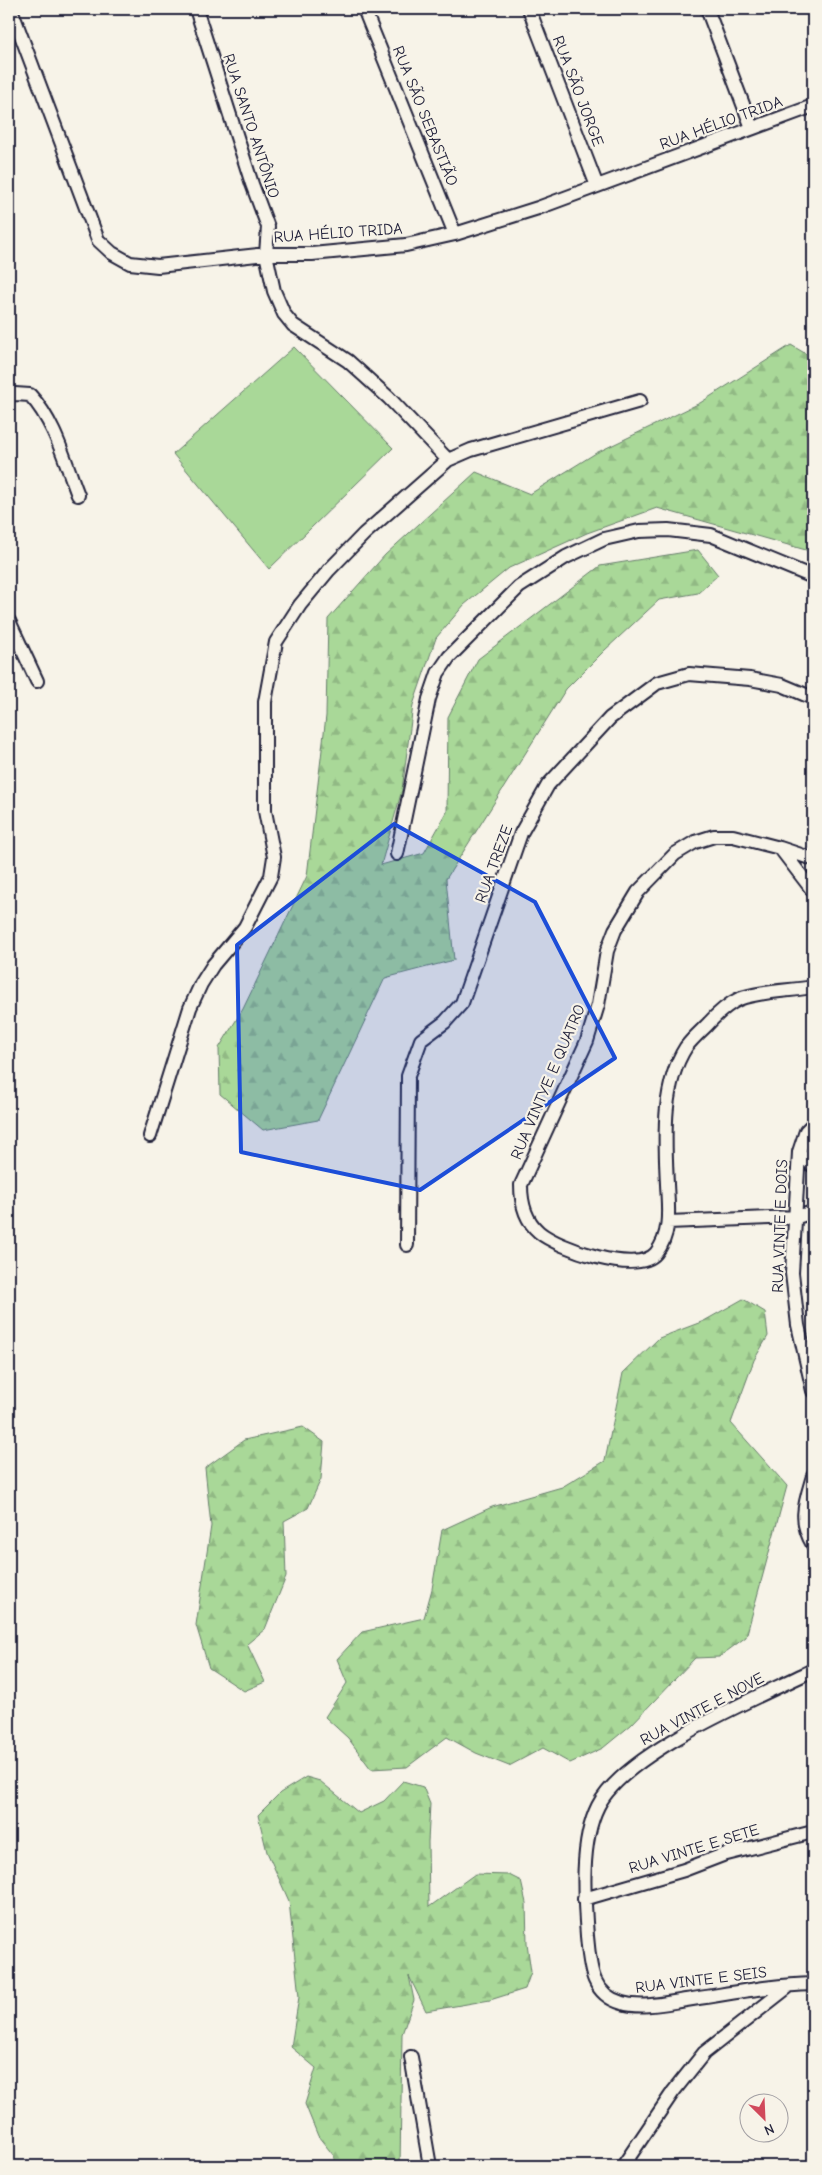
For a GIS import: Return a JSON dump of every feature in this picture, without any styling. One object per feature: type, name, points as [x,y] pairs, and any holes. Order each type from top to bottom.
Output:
[{"type":"street","name":"RUA HÉLIO TRIDA","points":[[10,9],[98,240],[112,253],[130,263],[158,266],[266,254],[312,254],[406,245],[455,234],[538,208],[813,106]]},
{"type":"street","name":"RUA SANTO ANTÔNIO","points":[[196,9],[252,184],[268,227],[266,254],[274,291],[284,314],[293,325],[348,361],[389,398],[448,460]]},
{"type":"street","name":"RUA SÃO SEBASTIÃO","points":[[364,9],[455,234]]},
{"type":"street","name":"RUA SÃO JORGE","points":[[529,9],[596,186]]},
{"type":"street","points":[[707,9],[752,128]]},
{"type":"street","points":[[9,396],[16,394],[30,395],[38,404],[54,433],[78,495]]},
{"type":"street","points":[[150,1136],[190,1008],[201,984],[213,965],[245,926],[271,876],[274,857],[265,811],[265,702],[276,642],[300,606],[329,570],[364,534],[448,460],[471,450],[640,401]]},
{"type":"street","points":[[397,854],[430,699],[438,673],[449,658],[519,587],[566,557],[604,539],[649,531],[668,530],[712,535],[813,577]]},
{"type":"street","points":[[9,621],[37,681]]},
{"type":"street","name":"RUA TREZE","points":[[407,1245],[408,1076],[421,1040],[445,1022],[462,1003],[521,833],[548,785],[610,718],[657,683],[689,674],[715,675],[782,685],[813,698]]},
{"type":"street","name":"RUA VINTYE E QUATRO","points":[[668,1222],[662,1242],[655,1254],[645,1260],[615,1260],[576,1252],[540,1232],[531,1222],[522,1203],[521,1184],[587,1041],[598,1006],[610,944],[615,930],[638,892],[675,854],[701,840],[714,836],[733,836],[813,859]]},
{"type":"street","points":[[780,848],[813,891]]},
{"type":"street","points":[[813,987],[750,996],[720,1010],[686,1048],[674,1074],[665,1137],[668,1222],[796,1217],[813,1212]]},
{"type":"street","name":"RUA VINTE E DOIS","points":[[813,1124],[806,1131],[798,1152],[792,1273],[794,1304],[813,1391]]},
{"type":"street","points":[[798,1152],[813,1166]]},
{"type":"street","points":[[813,1476],[803,1521],[813,1545]]},
{"type":"street","name":"RUA VINTE E NOVE","points":[[584,1900],[587,1843],[598,1806],[617,1782],[643,1759],[708,1722],[813,1670]]},
{"type":"street","name":"RUA VINTE E SETE","points":[[584,1900],[684,1870],[722,1855],[813,1832]]},
{"type":"street","name":"RUA VINTE E SEIS","points":[[584,1900],[593,1979],[603,1995],[620,2003],[632,2006],[656,2004],[790,1985],[813,1984]]},
{"type":"street","name":"RUA VINTE E SEIS","points":[[623,2166],[673,2092],[704,2052],[790,1985]]},
{"type":"street","points":[[411,2057],[430,2166]]},
{"type":"highlighted area","points":[[394,824],[535,902],[615,1058],[420,1190],[241,1152],[237,945]]},
{"type":"green space","points":[[791,345],[813,358],[813,552],[657,508],[587,533],[509,568],[464,605],[436,638],[413,705],[402,790],[381,865],[424,853],[447,812],[448,717],[478,659],[600,566],[698,550],[718,575],[698,593],[659,600],[566,689],[446,879],[454,960],[385,978],[318,1120],[263,1130],[220,1094],[219,1048],[243,1009],[307,876],[326,716],[328,619],[385,555],[476,472],[530,494],[596,453],[700,403]]},
{"type":"green space","points":[[294,347],[393,448],[269,569],[173,454]]},
{"type":"green space","points":[[743,1299],[765,1312],[768,1336],[754,1360],[731,1423],[787,1486],[746,1637],[719,1657],[695,1658],[631,1725],[603,1748],[570,1763],[543,1748],[509,1766],[476,1753],[447,1737],[407,1767],[371,1769],[348,1738],[325,1717],[347,1683],[337,1659],[362,1632],[424,1618],[432,1589],[442,1530],[492,1507],[562,1487],[605,1461],[623,1373],[659,1338],[704,1321]]},
{"type":"green space","points":[[303,1427],[324,1442],[321,1479],[308,1508],[284,1521],[286,1577],[265,1629],[247,1644],[265,1682],[244,1691],[209,1668],[196,1625],[211,1526],[205,1468],[244,1440]]},
{"type":"green space","points":[[306,1777],[320,1781],[359,1813],[384,1801],[403,1781],[423,1787],[430,1804],[428,1842],[429,1907],[475,1874],[509,1875],[521,1881],[526,1903],[527,1943],[531,1972],[525,1989],[490,2000],[426,2011],[409,1976],[414,2000],[402,2034],[400,2166],[334,2166],[334,2156],[318,2136],[305,2104],[316,2068],[291,2047],[299,1997],[289,1901],[267,1852],[258,1815],[280,1793]]}]
